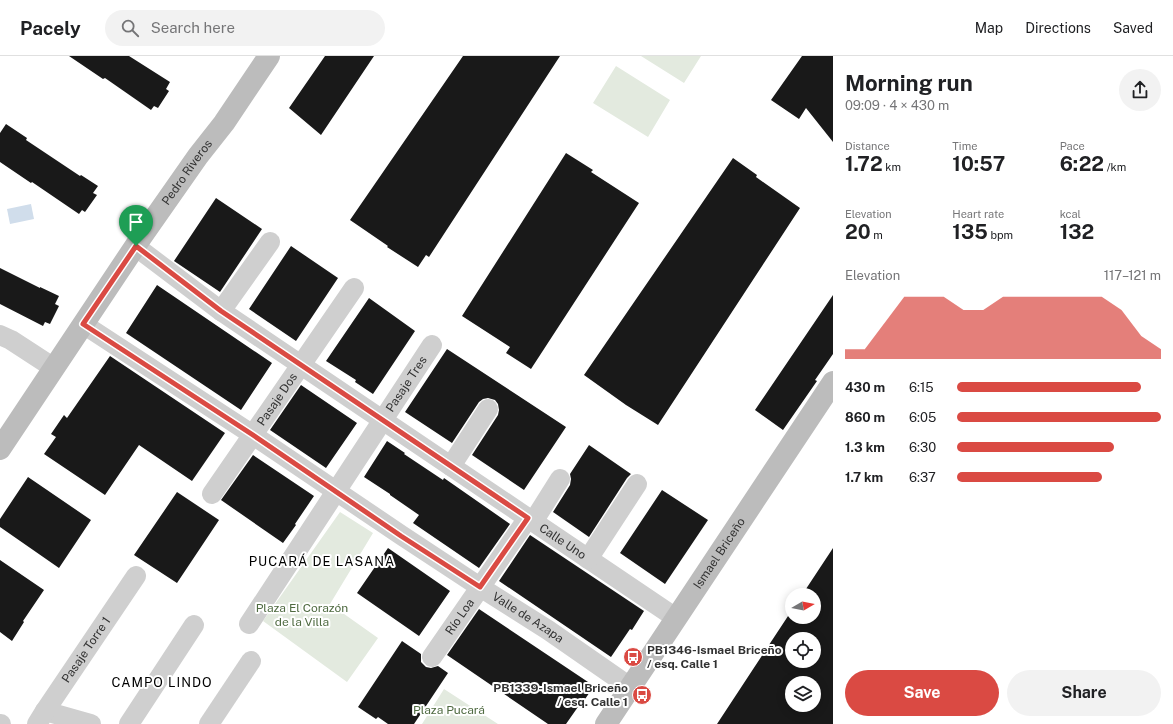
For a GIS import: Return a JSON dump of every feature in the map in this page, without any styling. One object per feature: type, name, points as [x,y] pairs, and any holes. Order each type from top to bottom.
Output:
[{"type":"street","name":"Pedro Riveros","points":[[0,449],[136,246],[198,156],[224,123],[269,56]]},
{"type":"street","points":[[221,311],[270,242]]},
{"type":"street","name":"Calle Uno","points":[[136,246],[221,311],[676,618]]},
{"type":"street","name":"Pasaje Dos","points":[[212,494],[300,364],[354,288]]},
{"type":"street","name":"Valle de Azapa","points":[[83,324],[253,435],[480,587],[548,630],[630,687]]},
{"type":"street","points":[[0,335],[11,340],[54,368]]},
{"type":"street","name":"Pasaje Tres","points":[[249,624],[432,345]]},
{"type":"street","name":"Ismael Briceño","points":[[606,724],[833,382]]},
{"type":"street","points":[[450,466],[488,410]]},
{"type":"street","name":"Río Loa","points":[[432,656],[480,587],[560,479]]},
{"type":"street","points":[[588,559],[637,484]]},
{"type":"street","name":"Pasaje Torre 1","points":[[41,717],[136,576]]},
{"type":"street","points":[[130,724],[194,625]]},
{"type":"street","points":[[209,724],[251,661]]},
{"type":"street","points":[[41,717],[91,724]]},
{"type":"green space","points":[[641,56],[701,56],[684,83]]},
{"type":"green space","points":[[616,66],[670,100],[648,137],[593,103]]},
{"type":"green space","name":"Plaza El Corazón de la Villa","points":[[340,512],[373,533],[330,604],[378,638],[347,682],[263,621]]},
{"type":"green space","name":"Plaza Pucará","points":[[444,689],[498,724],[422,724]]},
{"type":"water","points":[[31,204],[34,219],[10,224],[7,209]]},
{"type":"building","points":[[69,56],[129,56],[170,82],[166,89],[169,91],[158,108],[154,106],[151,110],[105,78],[103,79]]},
{"type":"building","points":[[325,56],[374,56],[321,135],[289,108]]},
{"type":"building","points":[[463,56],[560,56],[429,257],[426,255],[418,267],[350,220]]},
{"type":"building","points":[[802,56],[833,56],[833,142],[806,108],[799,119],[771,100]]},
{"type":"building","points":[[6,124],[27,138],[26,140],[80,176],[81,175],[98,186],[93,193],[97,195],[85,212],[82,210],[79,214],[0,162],[0,133]]},
{"type":"building","points":[[566,153],[593,170],[591,172],[639,203],[531,369],[506,353],[510,347],[462,316]]},
{"type":"building","points":[[733,158],[757,175],[756,177],[800,208],[658,425],[626,405],[584,375]]},
{"type":"building","points":[[216,198],[262,229],[220,292],[174,261]]},
{"type":"building","points":[[291,246],[338,278],[296,341],[249,309]]},
{"type":"building","points":[[0,268],[59,296],[55,304],[59,306],[50,324],[45,322],[43,326],[0,304]]},
{"type":"building","points":[[157,285],[272,363],[241,410],[126,333]]},
{"type":"building","points":[[833,295],[833,354],[815,380],[817,381],[783,430],[755,410]]},
{"type":"building","points":[[369,298],[415,331],[373,394],[355,382],[356,380],[326,361]]},
{"type":"building","points":[[447,349],[566,427],[524,490],[472,455],[498,415],[498,404],[495,400],[488,398],[479,402],[452,443],[405,412]]},
{"type":"building","points":[[110,356],[225,433],[192,481],[139,445],[105,495],[44,454],[56,437],[51,434],[64,415],[67,418]]},
{"type":"building","points":[[301,385],[357,423],[326,468],[270,430]]},
{"type":"building","points":[[387,441],[405,453],[404,454],[443,480],[444,478],[510,524],[479,568],[413,523],[419,515],[364,477]]},
{"type":"building","points":[[589,445],[631,474],[589,537],[553,512],[570,485],[570,474]]},
{"type":"building","points":[[253,455],[314,496],[283,543],[221,500]]},
{"type":"building","points":[[28,477],[91,520],[59,568],[0,527],[0,519]]},
{"type":"building","points":[[662,490],[708,520],[665,584],[620,553]]},
{"type":"building","points":[[177,492],[219,520],[177,583],[134,555]]},
{"type":"building","points":[[530,535],[644,611],[632,630],[630,629],[611,657],[499,581]]},
{"type":"building","points":[[388,548],[450,591],[419,636],[357,593]]},
{"type":"building","points":[[833,548],[833,724],[717,724],[785,621],[785,624],[821,624],[821,588],[807,588]]},
{"type":"building","points":[[0,560],[44,590],[23,621],[24,622],[12,641],[0,632]]},
{"type":"building","points":[[479,609],[594,686],[566,724],[548,724],[447,655]]},
{"type":"building","points":[[402,641],[421,654],[421,662],[426,667],[431,668],[438,666],[448,673],[414,724],[388,724],[378,717],[376,719],[358,707]]},
{"type":"place","name":"PB1346-Ismael Briceño / esq. Calle 1","points":[[633,657]]},
{"type":"place","name":"PB1339-Ismael Briceño / esq. Calle 1","points":[[642,695]]},
{"type":"district","name":"PUCARÁ DE LASANA","points":[[322,561]]},
{"type":"district","name":"CAMPO LINDO","points":[[162,682]]},
{"type":"route","points":[[136,246],[221,311],[528,518],[480,587],[401,536],[253,435],[83,324],[136,246]]}]
